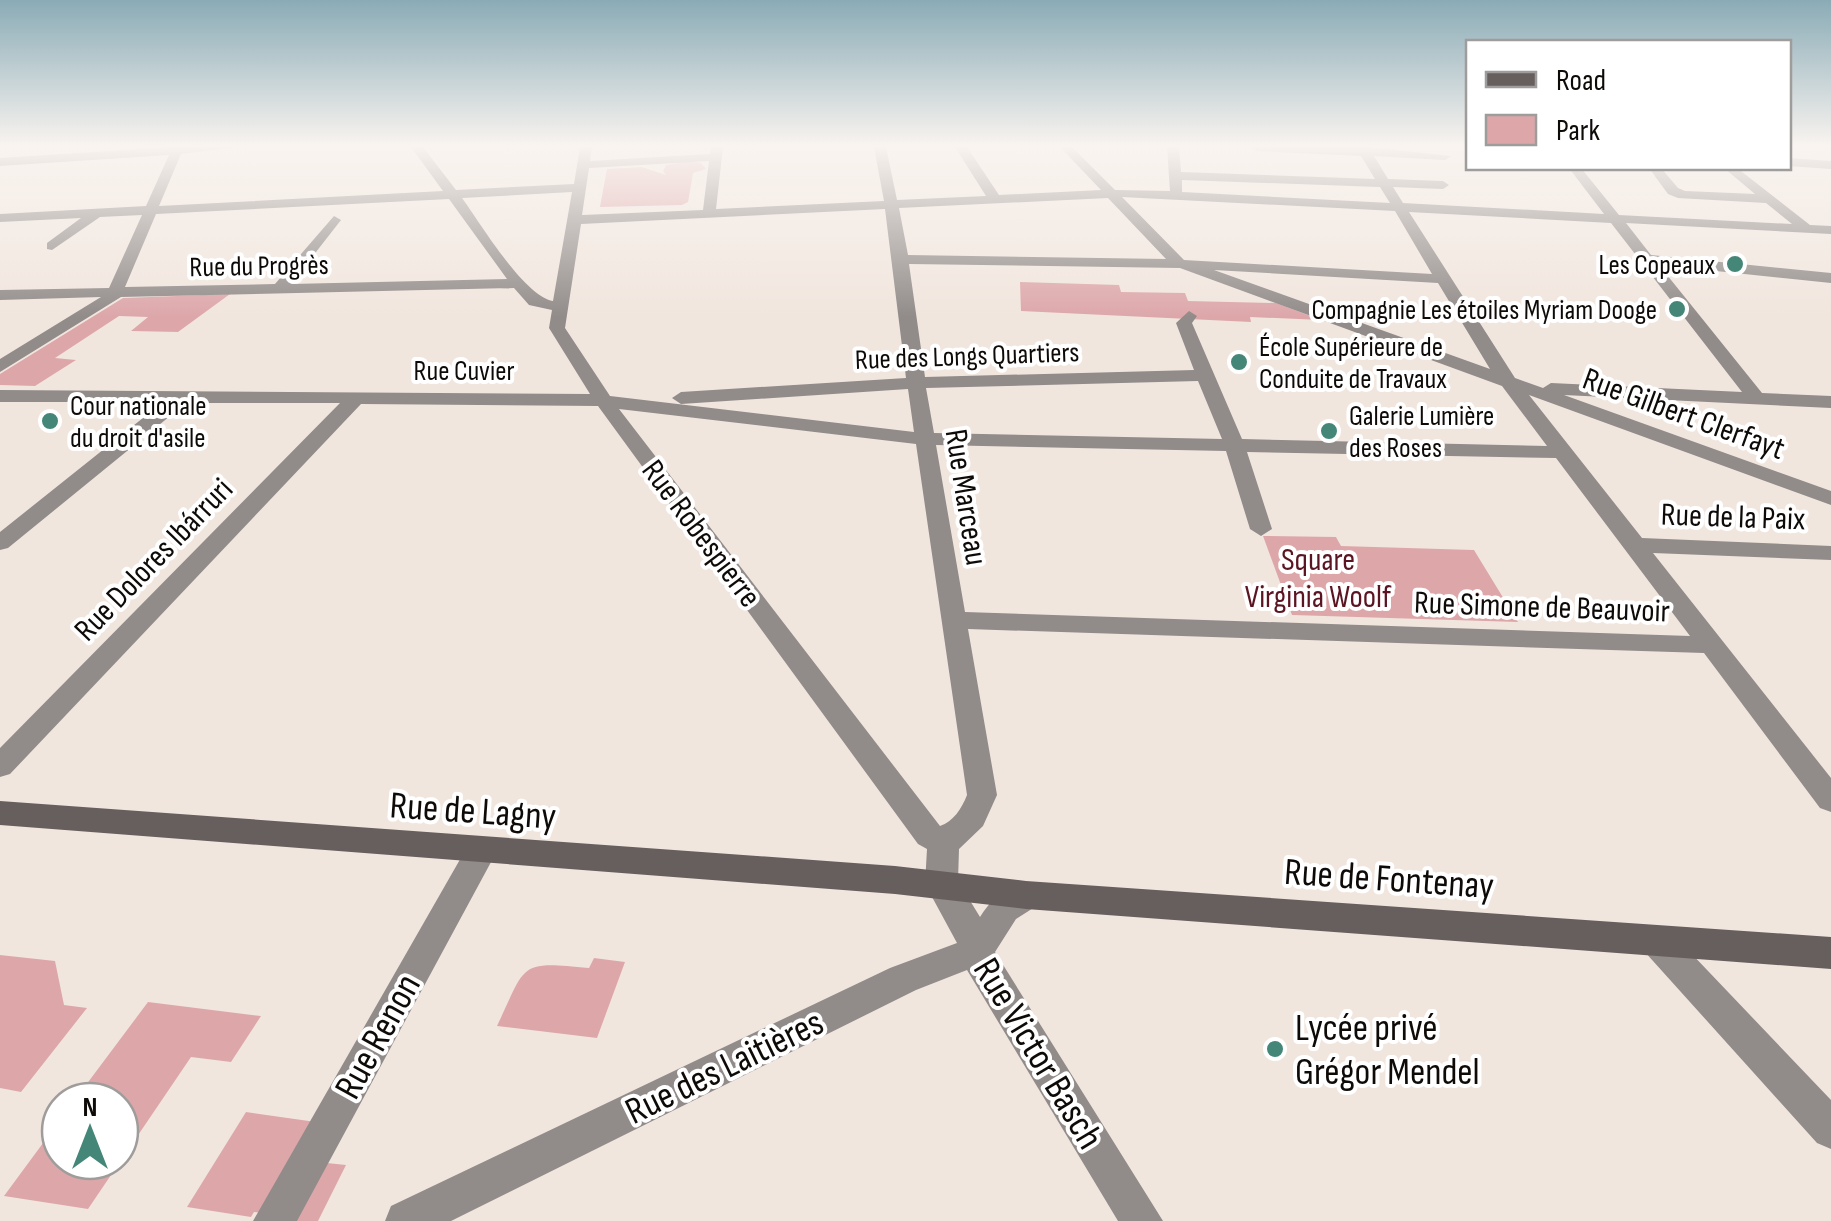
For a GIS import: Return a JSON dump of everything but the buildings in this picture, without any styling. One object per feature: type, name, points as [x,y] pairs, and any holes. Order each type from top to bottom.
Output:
[{"type":"main road","name":"Rue de Lagny","points":[[0,813],[941,884]]},
{"type":"main road","name":"Rue de Fontenay","points":[[941,884],[1026,895],[1831,953]]},
{"type":"street","points":[[0,367],[113,297],[155,204]]},
{"type":"street","points":[[0,218],[266,204]]},
{"type":"street","points":[[461,204],[535,302],[560,307]]},
{"type":"street","name":"Rue Robespierre","points":[[576,204],[557,328],[602,400],[814,686],[930,835],[944,843]]},
{"type":"street","points":[[709,213],[710,204]]},
{"type":"street","points":[[574,220],[891,204]]},
{"type":"street","name":"Rue Marceau","points":[[891,204],[982,795],[978,810],[962,830],[944,843]]},
{"type":"street","points":[[1122,204],[1179,264]]},
{"type":"street","points":[[1343,204],[1831,230]]},
{"type":"street","points":[[1397,204],[1500,371],[1831,800]]},
{"type":"street","points":[[1446,204],[1447,210]]},
{"type":"street","points":[[1605,204],[1757,399]]},
{"type":"street","points":[[1776,204],[1831,247]]},
{"type":"street","points":[[52,246],[98,214]]},
{"type":"street","points":[[278,290],[334,220]]},
{"type":"street","points":[[900,259],[1179,264],[1444,279]]},
{"type":"street","points":[[1648,259],[1831,278]]},
{"type":"street","name":"Rue Gilbert Clerfayt","points":[[1179,264],[1831,498]]},
{"type":"street","name":"Rue du Progrès","points":[[0,294],[518,283]]},
{"type":"street","points":[[1190,316],[1184,324],[1188,341],[1233,444],[1261,529]]},
{"type":"street","name":"Rue des Longs Quartiers","points":[[658,407],[677,398],[918,382],[1206,375]]},
{"type":"street","points":[[1516,388],[1831,402]]},
{"type":"street","name":"Rue Cuvier","points":[[0,396],[602,400],[926,440],[1560,452]]},
{"type":"street","points":[[0,543],[180,398]]},
{"type":"street","name":"Rue Dolores Ibárruri","points":[[0,766],[355,399]]},
{"type":"street","name":"Rue de la Paix","points":[[1632,545],[1831,553]]},
{"type":"street","name":"Rue Simone de Beauvoir","points":[[953,620],[1709,645]]},
{"type":"street","points":[[941,884],[944,843]]},
{"type":"street","name":"Rue Renon","points":[[274,1221],[481,850]]},
{"type":"street","name":"Rue Victor Basch","points":[[941,884],[964,918],[986,973],[1142,1221]]},
{"type":"street","points":[[976,951],[1004,909],[1026,895]]},
{"type":"street","points":[[1656,940],[1831,1129]]},
{"type":"street","name":"Rue des Laitières","points":[[406,1221],[904,980],[976,951]]},
{"type":"green space","points":[[601,204],[684,204],[682,205],[600,207]]},
{"type":"green space","points":[[1020,282],[1119,285],[1121,292],[1185,293],[1188,301],[1276,303],[1321,320],[1250,317],[1251,322],[1021,311]]},
{"type":"green space","points":[[230,294],[178,332],[131,331],[148,317],[119,316],[55,358],[76,360],[35,386],[0,385],[0,374],[123,298]]},
{"type":"green space","name":"Square Virginia Woolf","points":[[1263,536],[1336,537],[1341,546],[1474,550],[1518,622],[1292,615]]},
{"type":"green space","points":[[0,955],[55,961],[64,1005],[87,1008],[21,1092],[0,1088]]},
{"type":"green space","points":[[594,958],[625,962],[597,1038],[497,1026],[514,989],[528,971],[549,965],[589,968]]},
{"type":"green space","points":[[148,1002],[261,1016],[231,1062],[191,1057],[140,1132],[140,1081],[89,1081]]},
{"type":"green space","points":[[246,1112],[323,1123],[273,1214],[254,1212],[251,1217],[187,1207]]},
{"type":"green space","points":[[40,1147],[40,1181],[107,1181],[88,1209],[4,1196]]},
{"type":"green space","points":[[327,1163],[346,1165],[318,1221],[296,1221]]},
{"type":"place","name":"Les Copeaux","points":[[1735,264]]},
{"type":"place","name":"Compagnie Les étoiles Myriam Dooge","points":[[1677,309]]},
{"type":"place","name":"École Supérieure de Conduite de Travaux","points":[[1239,362]]},
{"type":"place","name":"Cour nationale du droit d'asile","points":[[50,421]]},
{"type":"place","name":"Galerie Lumière des Roses","points":[[1329,431]]},
{"type":"place","name":"Lycée privé Grégor Mendel","points":[[1275,1049]]}]
